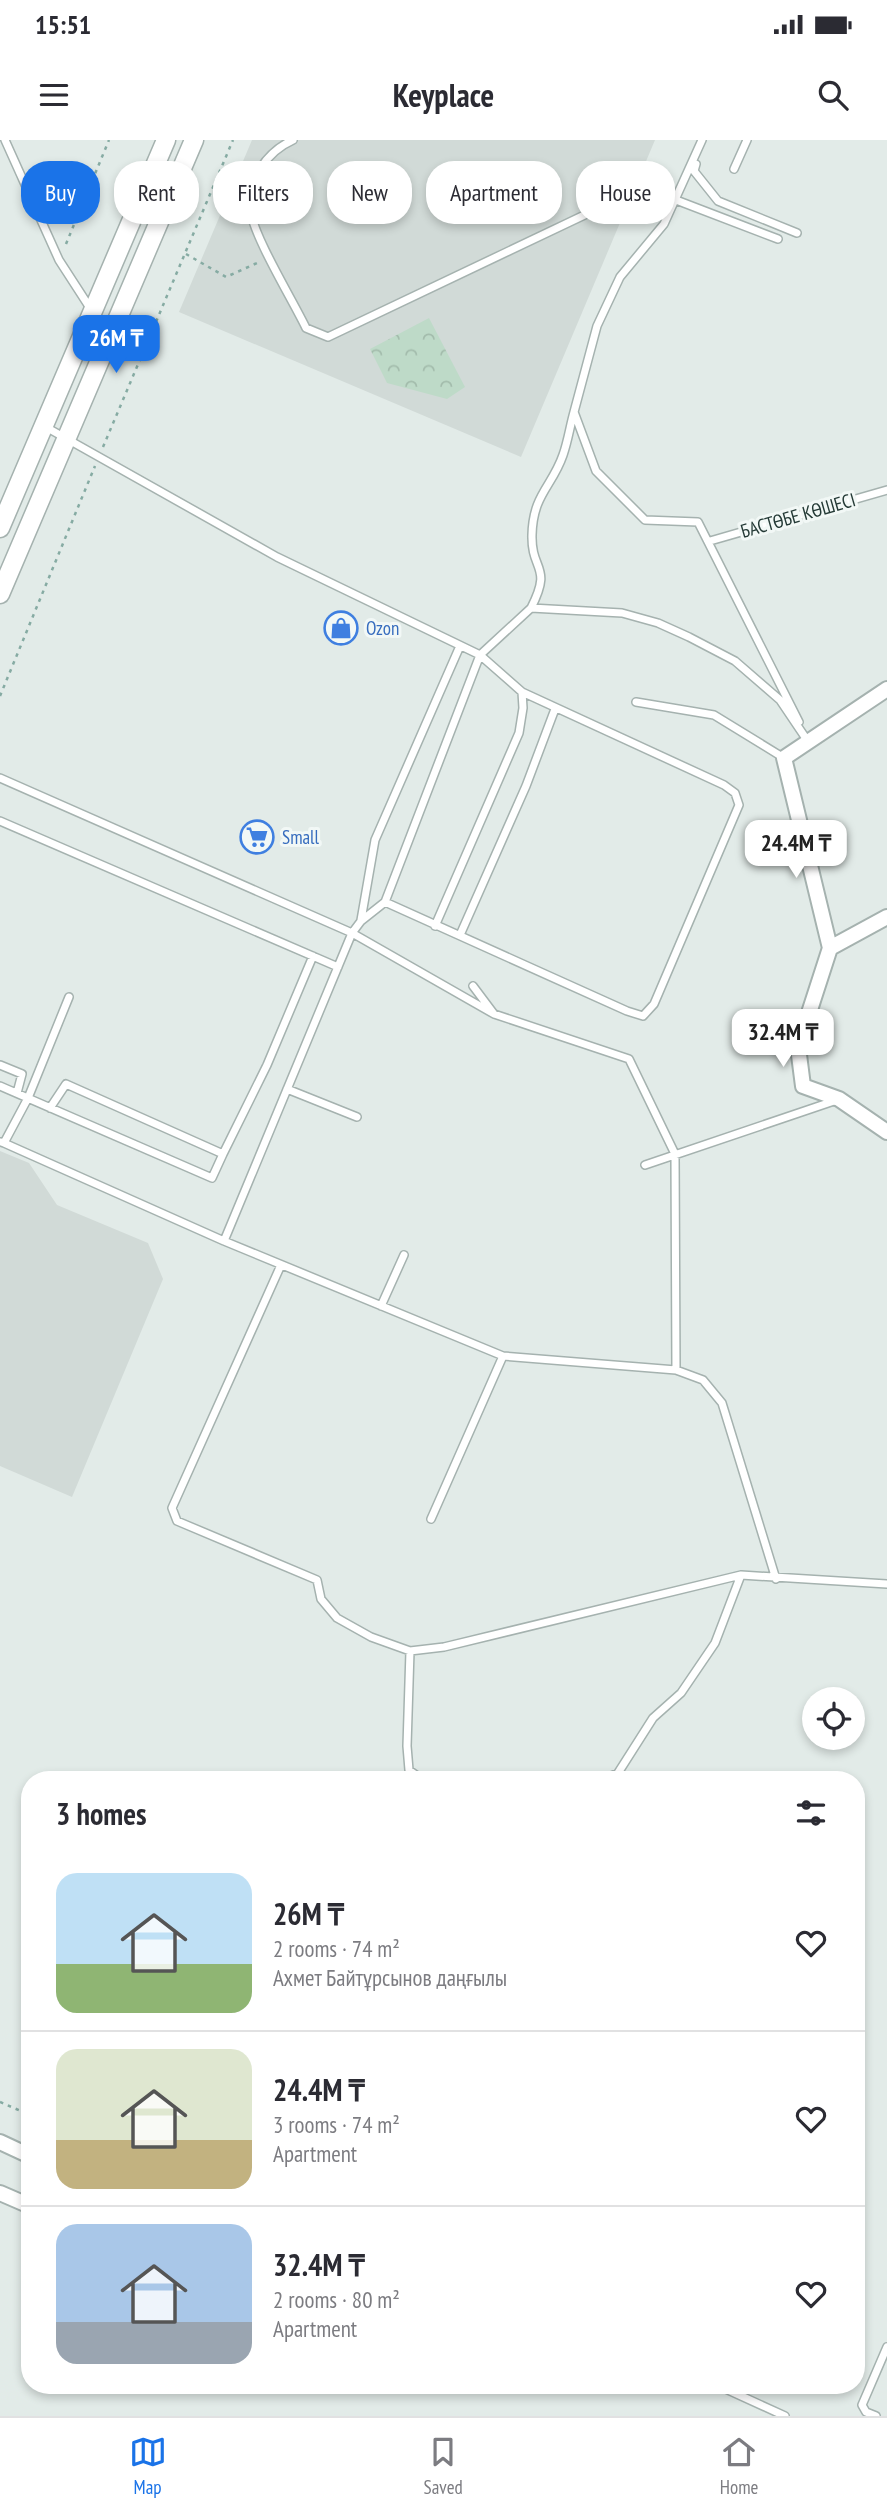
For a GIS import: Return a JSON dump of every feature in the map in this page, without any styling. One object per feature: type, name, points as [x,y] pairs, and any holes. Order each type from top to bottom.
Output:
[{"type":"street","points":[[0,528],[166,140]]},
{"type":"street","points":[[0,594],[194,140]]},
{"type":"street","points":[[92,311],[117,325]]},
{"type":"street","points":[[887,689],[810,744],[784,758],[830,948],[798,1047],[803,1086],[839,1099],[887,1132]]},
{"type":"street","points":[[830,948],[887,916]]},
{"type":"street","points":[[0,2142],[21,2151]]},
{"type":"street","points":[[0,2193],[21,2202]]},
{"type":"lane","points":[[5,140],[59,260],[92,311]]},
{"type":"lane","points":[[293,140],[278,147],[261,166],[250,209],[270,257],[306,328],[328,337],[576,219]]},
{"type":"lane","points":[[224,1241],[352,933],[361,921],[385,902],[459,716],[480,655],[531,608],[543,577],[532,539],[534,515],[541,492],[563,456],[597,327],[620,277],[664,224],[703,140]]},
{"type":"lane","points":[[703,140],[694,170],[718,201],[797,233]]},
{"type":"lane","points":[[734,169],[747,140]]},
{"type":"lane","points":[[676,200],[778,239]]},
{"type":"lane","points":[[574,412],[596,471],[645,520],[698,522],[710,541],[810,744]]},
{"type":"lane","points":[[44,426],[99,455],[141,483],[277,557],[480,655],[522,692],[724,785],[735,793],[739,805],[654,1004],[643,1017],[385,902]]},
{"type":"lane","name":"БАСТӨБЕ КӨШЕСІ","points":[[710,541],[887,490]]},
{"type":"lane","points":[[531,608],[622,613],[658,623],[689,637],[735,661],[780,700],[810,744]]},
{"type":"lane","points":[[361,921],[375,840],[460,646]]},
{"type":"lane","points":[[435,926],[519,733],[523,708],[522,692]]},
{"type":"lane","points":[[636,702],[714,715],[784,758]]},
{"type":"lane","points":[[460,935],[526,786],[555,709]]},
{"type":"lane","points":[[0,778],[352,933],[494,1014],[629,1059],[675,1154],[676,1370]]},
{"type":"lane","points":[[0,821],[338,967]]},
{"type":"lane","points":[[0,1086],[212,1178],[267,1065],[313,957]]},
{"type":"lane","points":[[473,986],[494,1014]]},
{"type":"lane","points":[[69,997],[28,1098],[2,1143],[224,1241],[503,1356],[676,1370],[703,1380],[722,1404],[776,1579]]},
{"type":"lane","points":[[0,1065],[22,1074],[17,1093]]},
{"type":"lane","points":[[50,1108],[66,1084],[223,1154]]},
{"type":"lane","points":[[287,1089],[357,1117]]},
{"type":"lane","points":[[645,1165],[839,1099]]},
{"type":"lane","points":[[381,1306],[404,1255]]},
{"type":"lane","points":[[281,1265],[172,1508],[177,1521],[317,1580],[321,1598],[337,1618],[371,1637],[410,1651],[444,1647],[741,1575],[887,1584]]},
{"type":"lane","points":[[431,1519],[503,1356]]},
{"type":"lane","points":[[619,1771],[653,1718],[681,1693],[715,1643],[741,1575]]},
{"type":"lane","points":[[410,1651],[407,1746],[411,1771]]},
{"type":"lane","points":[[876,2416],[866,2412],[862,2405],[887,2347]]},
{"type":"lane","points":[[737,2394],[785,2416]]},
{"type":"path","points":[[59,260],[108,140]]},
{"type":"path","points":[[0,696],[233,140]]},
{"type":"path","points":[[185,253],[226,277],[270,257]]},
{"type":"path","points":[[0,2102],[21,2111]]},
{"type":"shaded area","points":[[252,140],[655,140],[646,161],[576,161],[576,224],[619,224],[521,457],[179,312],[216,224],[313,224],[313,161],[243,161]]},
{"type":"shaded area","points":[[0,1151],[29,1163],[57,1205],[148,1243],[163,1279],[72,1497],[0,1466]]},
{"type":"green space","points":[[429,318],[465,387],[447,399],[387,383],[370,349]]},
{"type":"place","name":"Ozon","points":[[341,628]]},
{"type":"place","name":"Small","points":[[257,837]]}]
